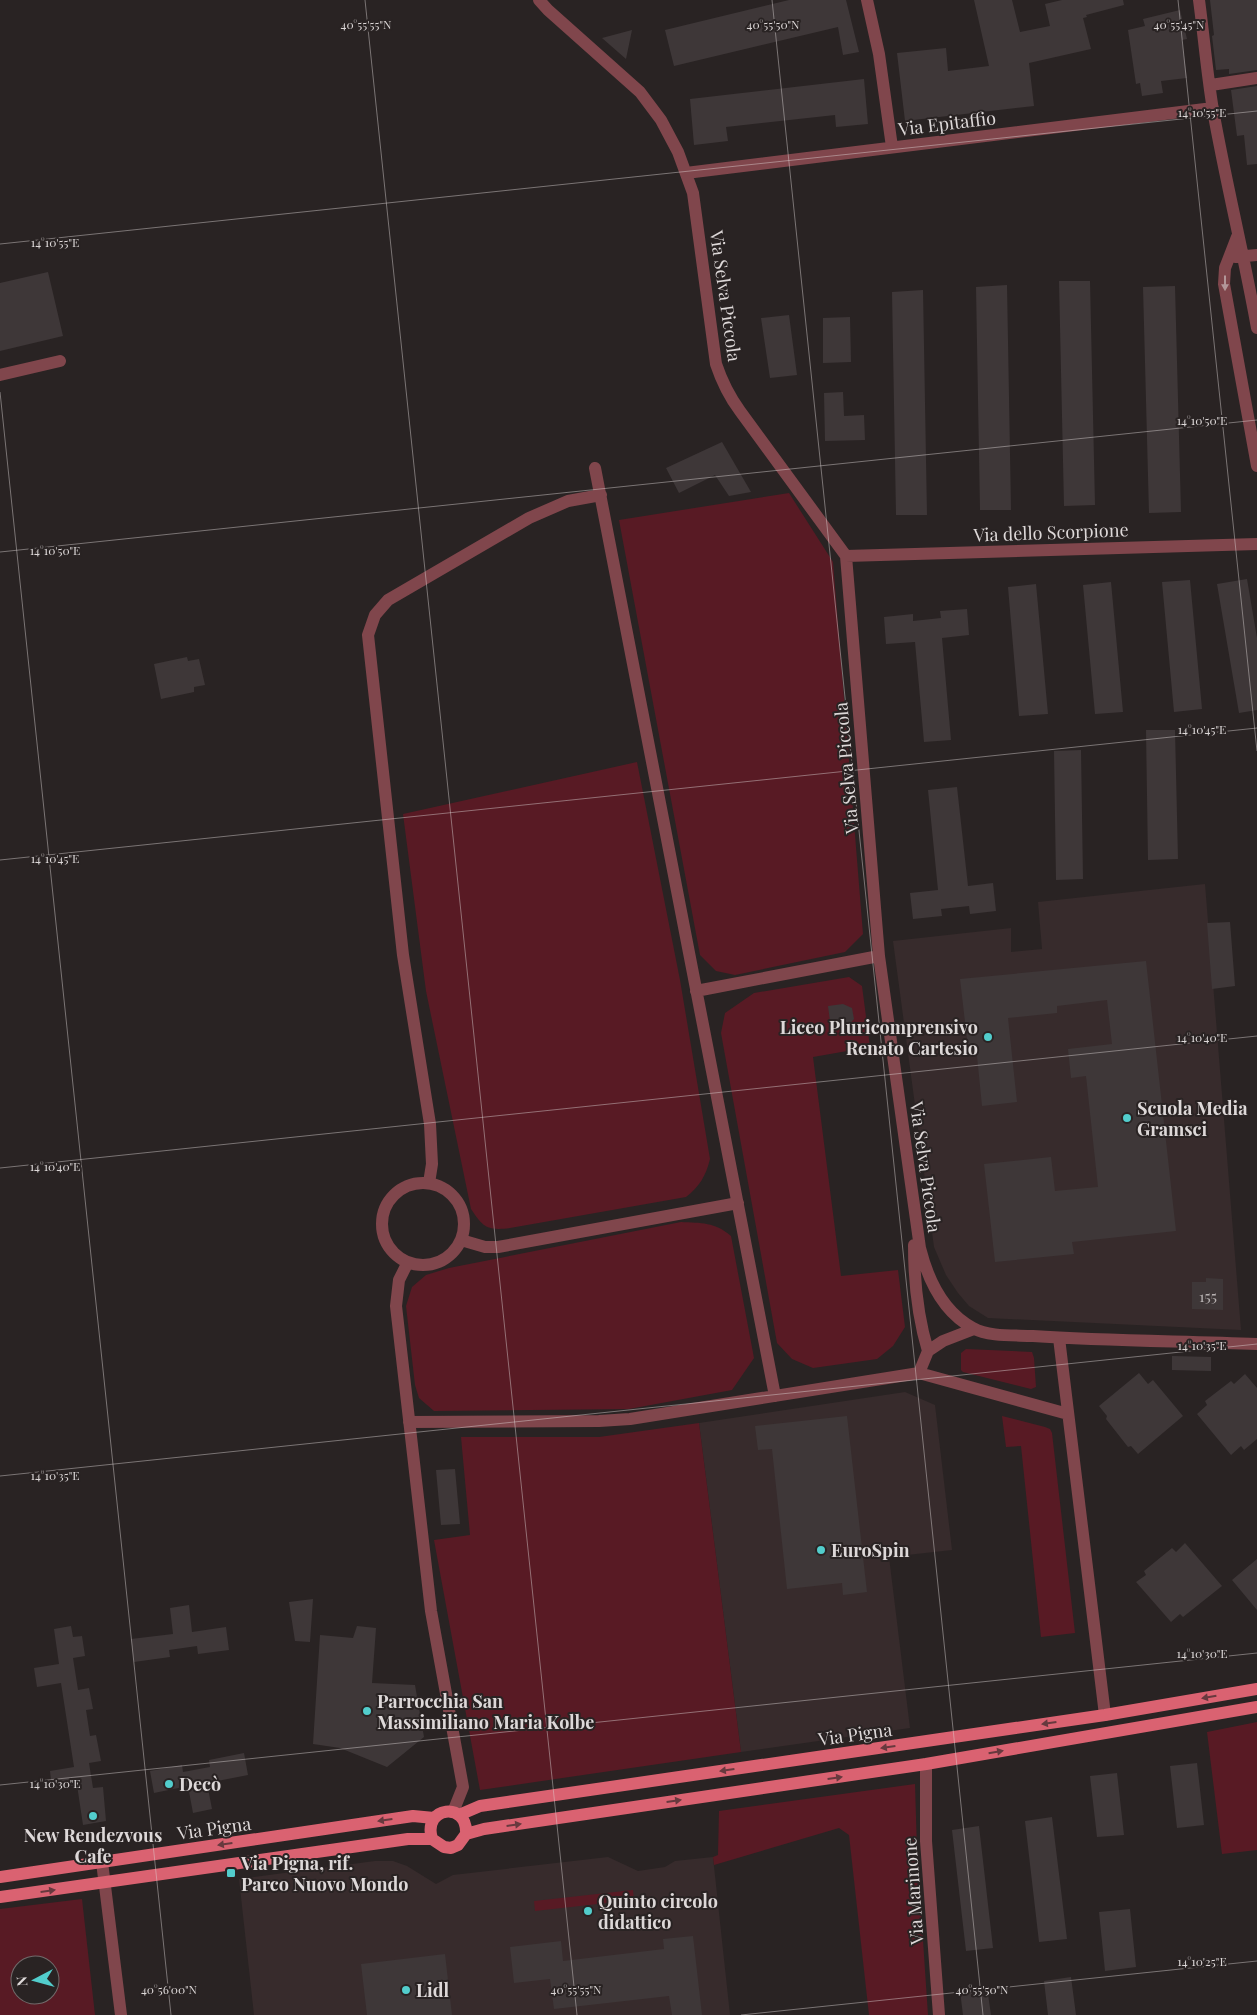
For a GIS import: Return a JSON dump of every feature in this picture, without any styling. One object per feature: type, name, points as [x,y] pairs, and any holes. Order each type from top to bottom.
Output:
[{"type":"main road","name":"Via Pigna","points":[[456,1813],[480,1806],[1105,1715],[1257,1689]]},
{"type":"main road","points":[[466,1834],[484,1829],[926,1764],[1257,1707]]},
{"type":"main road","points":[[0,1897],[408,1839],[432,1839],[444,1847],[451,1848],[458,1845],[466,1834],[466,1827],[456,1813],[446,1811],[434,1818],[430,1825],[432,1839]]},
{"type":"main road","name":"Via Pigna","points":[[0,1877],[413,1816],[434,1818]]},
{"type":"street","name":"Via Selva Piccola","points":[[538,0],[629,82],[649,103],[669,134],[694,193],[716,364],[721,379],[740,411],[846,556],[879,956],[920,1248],[926,1272],[936,1291],[950,1310],[974,1329],[990,1333],[1059,1338],[1257,1344]]},
{"type":"street","points":[[866,0],[879,54],[892,147]]},
{"type":"street","points":[[1199,0],[1213,108],[1237,237],[1236,256],[1257,328]]},
{"type":"street","points":[[1211,85],[1257,78]]},
{"type":"street","name":"Via Epitaffio","points":[[686,173],[1213,108]]},
{"type":"street","points":[[1236,256],[1257,256]]},
{"type":"street","points":[[1236,256],[1225,276],[1225,298],[1257,466]]},
{"type":"street","points":[[0,375],[60,361]]},
{"type":"street","points":[[595,468],[775,1396]]},
{"type":"street","points":[[429,1183],[432,1164],[430,1124],[403,955],[368,635],[375,615],[388,600],[529,518],[568,501],[600,495]]},
{"type":"street","name":"Via dello Scorpione","points":[[846,556],[1257,544]]},
{"type":"street","points":[[696,991],[879,956]]},
{"type":"street","points":[[429,1183],[438,1186],[451,1194],[461,1207],[464,1226],[461,1240],[450,1255],[438,1263],[424,1265],[408,1262],[396,1255],[386,1241],[382,1224],[384,1214],[391,1200],[404,1188],[429,1183]]},
{"type":"street","points":[[461,1240],[485,1247],[498,1247],[738,1203]]},
{"type":"street","points":[[915,1216],[914,1259],[916,1284],[928,1351]]},
{"type":"street","points":[[408,1262],[399,1280],[396,1306],[431,1611],[463,1787],[456,1813]]},
{"type":"street","points":[[919,1373],[928,1351],[943,1341],[974,1329]]},
{"type":"street","points":[[1059,1338],[1105,1715]]},
{"type":"street","points":[[410,1422],[607,1421],[630,1419],[919,1373],[1068,1414]]},
{"type":"street","name":"Via Marinone","points":[[926,1764],[926,1841],[939,2015]]},
{"type":"street","points":[[102,1862],[121,2015]]},
{"type":"shaded area","points":[[789,493],[833,562],[863,934],[845,952],[735,975],[716,971],[700,955],[619,520]]},
{"type":"shaded area","points":[[637,762],[680,980],[710,1159],[701,1181],[686,1197],[510,1228],[491,1228],[483,1224],[471,1209],[426,991],[403,814]]},
{"type":"shaded area","points":[[1205,884],[1241,1330],[988,1318],[969,1306],[958,1293],[946,1275],[934,1247],[893,941],[1011,928],[1011,952],[1042,949],[1038,902]]},
{"type":"shaded area","points":[[849,977],[862,986],[870,1047],[813,1057],[841,1276],[898,1270],[905,1327],[893,1346],[877,1359],[813,1368],[792,1359],[777,1343],[721,1033],[725,1013],[754,993]]},
{"type":"shaded area","points":[[681,1222],[713,1226],[731,1236],[754,1358],[732,1390],[629,1409],[434,1411],[419,1398],[415,1385],[406,1306],[412,1287],[426,1275],[449,1268]]},
{"type":"shaded area","points":[[966,1349],[1032,1352],[1036,1387],[1031,1389],[963,1372],[961,1370],[961,1353]]},
{"type":"shaded area","points":[[905,1392],[935,1405],[952,1550],[889,1557],[910,1728],[741,1752],[699,1423]]},
{"type":"shaded area","points":[[1002,1416],[1045,1427],[1050,1429],[1052,1433],[1075,1633],[1041,1637],[1021,1446],[1006,1447]]},
{"type":"shaded area","points":[[699,1423],[741,1752],[480,1790],[434,1540],[470,1535],[461,1437],[599,1437]]},
{"type":"shaded area","points":[[1257,1722],[1257,1850],[1222,1854],[1207,1732]]},
{"type":"shaded area","points":[[915,1784],[917,1851],[928,2015],[869,2015],[849,1835],[839,1828],[714,1865],[713,1857],[718,1855],[719,1811]]},
{"type":"shaded area","points":[[608,1857],[638,1871],[665,1867],[675,1861],[713,1857],[730,2015],[254,2015],[239,1879],[375,1861],[393,1861],[407,1866],[436,1884],[453,1875]]},
{"type":"shaded area","points":[[633,1890],[634,1900],[535,1911],[534,1901]]},
{"type":"shaded area","points":[[82,1899],[95,2015],[0,2015],[0,1909]]},
{"type":"building","points":[[789,0],[846,0],[859,52],[843,55],[838,27],[674,66],[665,30]]},
{"type":"building","points":[[974,0],[1012,0],[1020,32],[1050,26],[1045,4],[1062,0],[1123,0],[1124,5],[1086,15],[1087,17],[1083,18],[1091,49],[1029,63],[1034,106],[905,121],[897,53],[946,48],[948,71],[989,66]]},
{"type":"building","points":[[1210,0],[1257,0],[1257,70],[1229,74],[1229,69],[1216,70]]},
{"type":"building","points":[[1180,10],[1187,39],[1182,40],[1187,78],[1161,81],[1163,93],[1142,96],[1140,83],[1136,84],[1128,30],[1145,26],[1143,19]]},
{"type":"building","points":[[632,30],[626,59],[602,38]]},
{"type":"building","points":[[864,79],[868,124],[836,127],[835,115],[726,127],[728,141],[694,145],[690,99]]},
{"type":"building","points":[[1257,86],[1257,164],[1247,165],[1244,135],[1237,136],[1231,90]]},
{"type":"building","points":[[48,272],[63,336],[0,351],[0,283]]},
{"type":"building","points":[[1059,281],[1090,281],[1095,505],[1064,506]]},
{"type":"building","points":[[1007,285],[1011,510],[980,510],[976,287]]},
{"type":"building","points":[[1175,286],[1181,512],[1149,513],[1143,287]]},
{"type":"building","points":[[923,290],[927,515],[896,515],[892,292]]},
{"type":"building","points":[[789,315],[797,375],[770,378],[761,318]]},
{"type":"building","points":[[850,317],[851,362],[823,363],[823,318]]},
{"type":"building","points":[[843,392],[844,416],[864,415],[865,440],[825,441],[824,393]]},
{"type":"building","points":[[722,442],[751,492],[729,496],[715,475],[679,493],[666,468]]},
{"type":"building","points":[[1247,579],[1257,638],[1257,710],[1239,713],[1217,584]]},
{"type":"building","points":[[1190,580],[1202,709],[1174,712],[1162,582]]},
{"type":"building","points":[[1111,582],[1123,712],[1095,714],[1083,585]]},
{"type":"building","points":[[1036,584],[1048,714],[1019,716],[1008,587]]},
{"type":"building","points":[[967,609],[969,635],[942,638],[951,740],[924,742],[915,642],[886,644],[884,617],[913,614],[913,621],[941,618],[940,611]]},
{"type":"building","points":[[187,657],[188,661],[199,659],[205,685],[194,687],[194,692],[161,699],[154,664]]},
{"type":"building","points":[[1146,730],[1175,730],[1178,859],[1148,860]]},
{"type":"building","points":[[1081,750],[1083,879],[1056,880],[1054,751]]},
{"type":"building","points":[[957,787],[968,886],[993,883],[996,911],[970,914],[969,906],[941,909],[942,916],[913,919],[910,893],[938,890],[928,790]]},
{"type":"building","points":[[1230,922],[1235,986],[1212,989],[1207,923]]},
{"type":"building","name":"Scuola Media Gramsci","points":[[1146,961],[1176,1231],[1072,1242],[1074,1254],[995,1262],[984,1164],[1051,1157],[1055,1191],[1098,1187],[1086,1076],[1071,1078],[1068,1049],[1112,1044],[1107,1000],[1057,1006],[1057,1013],[1008,1018],[1017,1102],[982,1106],[977,1056],[969,1056],[960,979]]},
{"type":"building","points":[[843,1004],[852,1008],[854,1019],[846,1028],[831,1029],[828,1006]]},
{"type":"building","points":[[1206,1278],[1223,1279],[1223,1310],[1192,1309],[1192,1282],[1206,1282]]},
{"type":"building","points":[[1172,1356],[1211,1357],[1211,1371],[1172,1370]]},
{"type":"building","points":[[1139,1373],[1148,1384],[1153,1380],[1183,1416],[1138,1454],[1131,1446],[1128,1447],[1106,1419],[1107,1416],[1099,1406]]},
{"type":"building","points":[[1245,1374],[1257,1388],[1257,1439],[1244,1450],[1241,1446],[1231,1455],[1197,1414],[1207,1405],[1205,1401],[1231,1381],[1234,1384]]},
{"type":"building","points":[[847,1416],[867,1592],[843,1595],[842,1583],[787,1589],[772,1449],[758,1450],[755,1426]]},
{"type":"building","points":[[455,1469],[460,1524],[441,1525],[436,1470]]},
{"type":"building","points":[[1185,1543],[1222,1586],[1183,1617],[1180,1614],[1171,1622],[1136,1582],[1146,1575],[1144,1571],[1172,1548],[1176,1552]]},
{"type":"building","points":[[1257,1559],[1257,1610],[1232,1580]]},
{"type":"building","points":[[313,1599],[310,1642],[295,1641],[289,1602]]},
{"type":"building","points":[[189,1605],[192,1632],[226,1627],[229,1650],[198,1654],[197,1646],[169,1650],[170,1657],[134,1662],[131,1639],[173,1634],[170,1608]]},
{"type":"building","points":[[71,1626],[73,1637],[82,1636],[85,1656],[73,1658],[78,1690],[89,1688],[93,1709],[86,1710],[90,1736],[96,1735],[101,1761],[89,1763],[93,1788],[103,1787],[106,1821],[83,1825],[77,1785],[52,1789],[50,1771],[74,1767],[61,1683],[37,1687],[34,1668],[59,1664],[54,1629]]},
{"type":"building","name":"Parrocchia San Massimiliano Maria Kolbe","points":[[357,1626],[376,1628],[372,1683],[415,1685],[424,1737],[387,1767],[340,1748],[313,1744],[320,1635],[353,1638]]},
{"type":"building","points":[[244,1753],[248,1775],[207,1783],[212,1809],[193,1813],[188,1786],[154,1793],[150,1771],[182,1765],[183,1772],[210,1767],[209,1760]]},
{"type":"building","points":[[1197,1763],[1204,1825],[1177,1828],[1170,1766]]},
{"type":"building","points":[[1117,1773],[1124,1835],[1097,1837],[1090,1776]]},
{"type":"building","points":[[1052,1817],[1067,1939],[1039,1942],[1025,1821]]},
{"type":"building","points":[[979,1826],[993,1948],[966,1951],[952,1830]]},
{"type":"building","points":[[1130,1909],[1136,1967],[1105,1971],[1099,1912]]},
{"type":"building","points":[[693,1936],[702,2015],[672,2015],[669,1996],[554,2009],[550,1979],[514,1983],[510,1947],[561,1941],[563,1961],[664,1949],[663,1939]]},
{"type":"building","name":"Lidl","points":[[445,1954],[452,2015],[367,2015],[361,1964]]},
{"type":"building","points":[[1071,1977],[1076,2015],[1048,2015],[1044,1981]]},
{"type":"building","points":[[987,1987],[991,2015],[963,2015],[960,1991]]},
{"type":"place","name":"Liceo Pluricomprensivo Renato Cartesio","points":[[988,1037]]},
{"type":"place","name":"Scuola Media Gramsci","points":[[1127,1118]]},
{"type":"place","name":"EuroSpin","points":[[821,1550]]},
{"type":"place","name":"Parrocchia San Massimiliano Maria Kolbe","points":[[367,1711]]},
{"type":"place","name":"Decò","points":[[169,1784]]},
{"type":"place","name":"New Rendezvous Cafe","points":[[93,1816]]},
{"type":"place","name":"Via Pigna, rif. Parco Nuovo Mondo","points":[[231,1873]]},
{"type":"place","name":"Quinto circolo didattico","points":[[588,1911]]},
{"type":"place","name":"Lidl","points":[[406,1990]]}]
